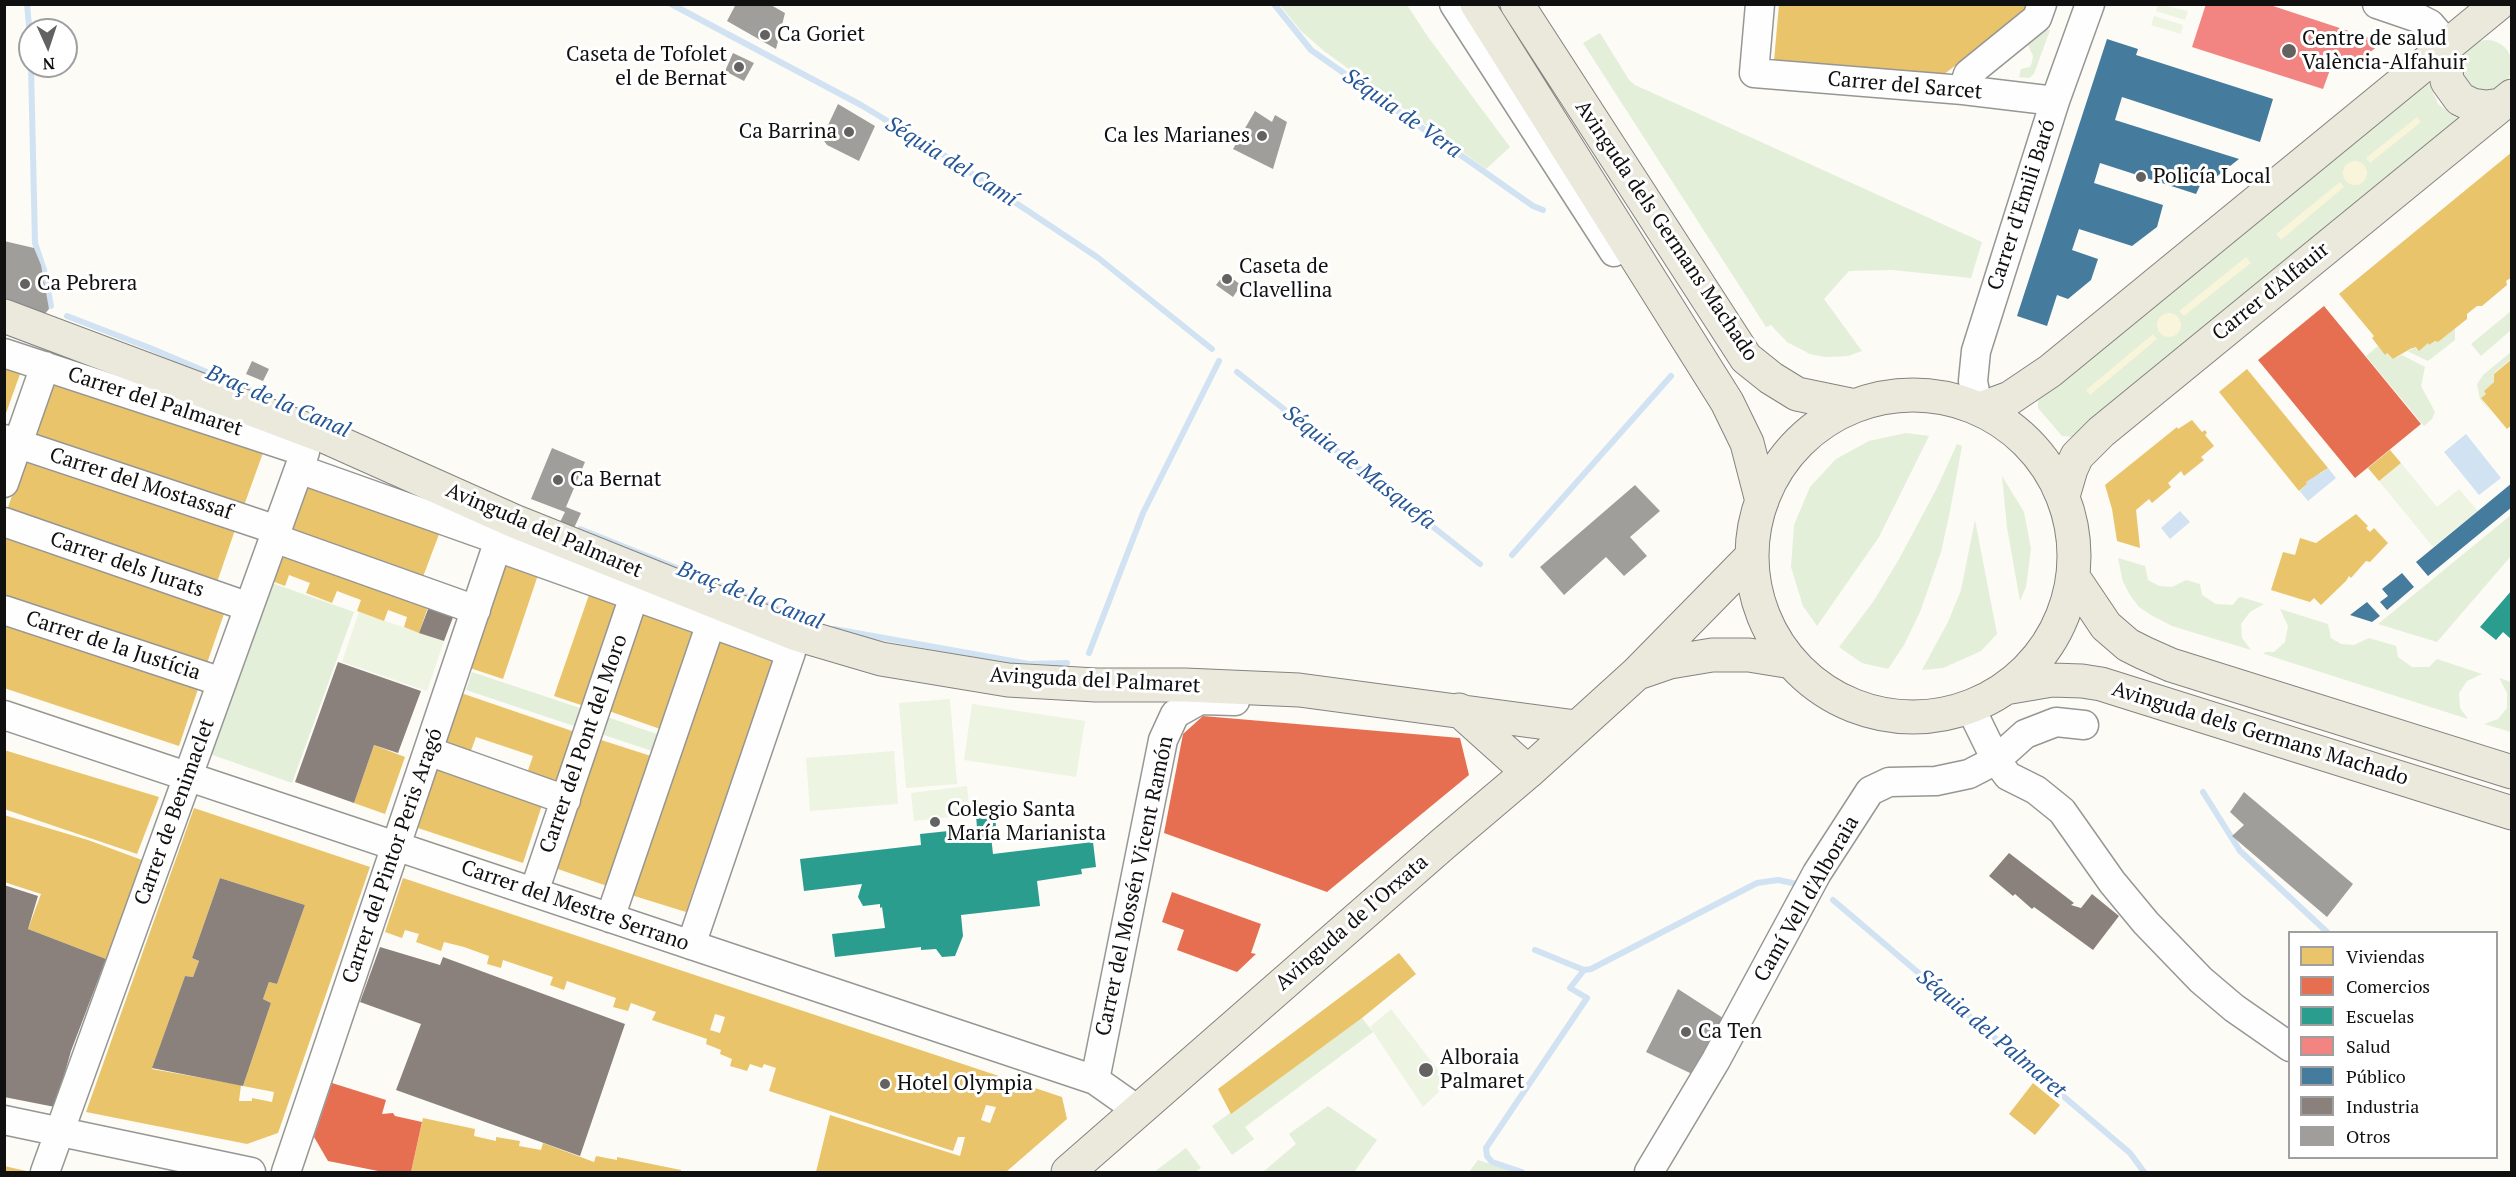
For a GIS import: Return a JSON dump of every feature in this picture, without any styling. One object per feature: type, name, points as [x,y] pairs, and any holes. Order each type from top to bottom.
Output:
[{"type":"main road","name":"Avinguda dels Germans Machado","points":[[1477,4],[1727,402],[1747,442],[1762,501]]},
{"type":"main road","name":"Avinguda dels Germans Machado","points":[[1517,4],[1746,358],[1771,378],[1797,394],[1855,406]]},
{"type":"main road","points":[[1979,409],[2010,398],[2050,370],[2444,48],[2494,12]]},
{"type":"main road","name":"Carrer d'Alfauir","points":[[2444,48],[2447,81],[2460,99],[2472,105],[2486,107],[2506,100]]},
{"type":"main road","name":"Carrer d'Alfauir","points":[[2063,496],[2077,456],[2101,432],[2506,100]]},
{"type":"main road","name":"Avinguda del Palmaret","points":[[4,316],[326,437],[514,521],[796,634],[870,656],[1008,680],[1096,685],[1185,685],[1299,690],[1575,727]]},
{"type":"main road","points":[[1909,395],[1937,397],[1979,409],[2004,423],[2023,438],[2046,465],[2063,496],[2073,536],[2073,577],[2068,603],[2058,628],[2043,651],[2025,671],[2005,688],[1970,707],[1934,715],[1902,716],[1871,711],[1842,700],[1815,683],[1792,662],[1780,646],[1762,612],[1753,575],[1752,556],[1755,528],[1762,501],[1773,476],[1795,447],[1830,418],[1855,406],[1909,395]]},
{"type":"main road","name":"Avinguda de l'Orxata","points":[[1068,1173],[1528,772],[1636,674],[1752,556]]},
{"type":"main road","points":[[2073,577],[2106,627],[2128,645],[2144,653],[2171,665],[2511,772]]},
{"type":"main road","name":"Avinguda de l'Orxata","points":[[1636,674],[1670,662],[1699,656],[1749,655],[1792,662]]},
{"type":"main road","name":"Avinguda dels Germans Machado","points":[[2005,688],[2052,680],[2101,684],[2511,813]]},
{"type":"main road","points":[[1459,710],[1528,772]]},
{"type":"street","name":"Avinguda dels Germans Machado","points":[[1454,4],[1645,300],[1705,368]]},
{"type":"street","name":"Carrer del Sarcet","points":[[1760,4],[1754,73],[1963,90],[2055,101]]},
{"type":"street","points":[[1963,90],[1968,74],[2037,18],[2042,4]]},
{"type":"street","name":"Carrer d'Emili Baró","points":[[1979,409],[1973,381],[1976,351],[2055,101],[2090,4]]},
{"type":"street","points":[[2378,4],[2430,24],[2442,38],[2444,48]]},
{"type":"street","name":"Carrer del Palmaret","points":[[4,353],[302,460],[498,544],[791,652],[691,945]]},
{"type":"street","points":[[4,483],[11,441],[45,366]]},
{"type":"street","name":"Carrer del Mostassaf","points":[[11,441],[275,534],[476,610]]},
{"type":"street","name":"Carrer de Benimaclet","points":[[45,1173],[302,460]]},
{"type":"street","name":"Carrer dels Jurats","points":[[4,522],[249,607]]},
{"type":"street","name":"Carrer del Pintor Peris Aragó","points":[[286,1173],[498,544]]},
{"type":"street","name":"Carrer del Pont del Moro","points":[[534,892],[634,596]]},
{"type":"street","name":"Carrer de la Justícia","points":[[4,610],[222,682]]},
{"type":"street","points":[[610,918],[711,624]]},
{"type":"street","name":"Carrer del Mossén Vicent Ramón","points":[[1095,1080],[1163,740],[1174,714],[1200,700],[1249,701],[1299,690]]},
{"type":"street","points":[[1970,707],[1996,760],[2008,776],[2036,790],[2062,811],[2112,882],[2146,923],[2201,980],[2252,1023],[2288,1046]]},
{"type":"street","name":"Carrer del Mestre Serrano","points":[[4,715],[1095,1080],[1138,1111]]},
{"type":"street","name":"Camí Vell d'Alboraia","points":[[1649,1173],[1716,1059],[1817,873],[1870,791],[1889,782],[1936,781],[1969,774],[1996,760],[2025,734],[2056,722],[2084,725]]},
{"type":"street","points":[[428,751],[566,800]]},
{"type":"street","points":[[4,1120],[251,1173]]},
{"type":"green space","points":[[2158,4],[2188,11],[2185,20],[2156,11]]},
{"type":"green space","points":[[1280,5],[1407,5],[1510,147],[1486,169],[1324,51],[1301,31]]},
{"type":"green space","points":[[2154,16],[2183,25],[2181,34],[2151,25]]},
{"type":"green space","points":[[2047,29],[2050,30],[2034,74],[2029,78],[2019,77],[2021,69],[2030,67],[2032,62],[2033,56],[2028,45]]},
{"type":"green space","points":[[1600,33],[1629,80],[1635,85],[1982,242],[1971,278],[1892,270],[1849,271],[1824,299],[1862,351],[1848,356],[1825,357],[1810,354],[1787,342],[1771,325],[1766,327],[1583,43]]},
{"type":"green space","points":[[2482,40],[2492,40],[2505,47],[2512,60],[2512,70],[2505,83],[2492,90],[2482,90],[2473,86],[2466,79],[2462,70],[2462,60],[2466,51],[2473,44]]},
{"type":"green space","points":[[2428,81],[2438,104],[2459,120],[2073,437],[2062,436],[2038,408],[2038,400]]},
{"type":"green space","points":[[2511,311],[2511,330],[2481,356],[2471,344]]},
{"type":"green space","points":[[2455,328],[2455,340],[2428,361],[2407,351],[2428,343],[2429,345],[2435,341],[2438,342]]},
{"type":"green space","points":[[2378,346],[2393,359],[2402,355],[2425,367],[2421,386],[2435,412],[2432,419],[2424,426],[2366,356]]},
{"type":"green space","points":[[2511,352],[2511,359],[2494,373],[2494,382],[2484,391],[2486,394],[2481,398],[2492,414],[2480,399],[2477,384],[2483,375]]},
{"type":"green space","points":[[1906,433],[1929,436],[1879,537],[1817,626],[1803,606],[1791,567],[1794,525],[1810,487],[1836,459],[1869,441]]},
{"type":"green space","points":[[1957,444],[1962,446],[1941,552],[1920,612],[1904,645],[1888,669],[1862,663],[1839,647],[1873,602],[1898,561],[1937,488]]},
{"type":"green space","points":[[2401,463],[2437,507],[2459,489],[2478,511],[2433,547],[2379,481]]},
{"type":"green space","points":[[2002,476],[2024,512],[2031,549],[2026,587],[2020,601],[2007,527]]},
{"type":"green space","points":[[2511,515],[2511,556],[2437,642],[2378,624]]},
{"type":"green space","points":[[1975,520],[1997,634],[1981,651],[1943,668],[1922,670],[1948,622],[1961,590]]},
{"type":"green space","points":[[2118,558],[2145,566],[2148,580],[2159,586],[2172,587],[2186,580],[2200,584],[2202,595],[2216,604],[2233,605],[2241,597],[2264,604],[2250,612],[2241,624],[2242,638],[2251,650],[2172,626],[2139,607],[2123,582]]},
{"type":"green space","points":[[272,583],[354,612],[292,783],[210,754]]},
{"type":"green space","points":[[2280,609],[2328,624],[2331,638],[2341,644],[2354,645],[2369,638],[2396,646],[2398,657],[2412,667],[2429,667],[2437,659],[2482,674],[2467,681],[2459,693],[2460,708],[2468,719],[2264,654],[2274,652],[2285,642],[2288,626]]},
{"type":"green space","points":[[359,612],[444,641],[427,691],[342,662]]},
{"type":"green space","points":[[472,672],[583,709],[577,727],[466,690]]},
{"type":"green space","points":[[2499,678],[2511,682],[2511,732],[2484,724],[2498,719],[2507,708],[2507,693]]},
{"type":"green space","points":[[950,699],[957,784],[906,788],[899,703]]},
{"type":"green space","points":[[972,704],[1085,721],[1076,777],[964,760]]},
{"type":"green space","points":[[604,716],[660,735],[655,752],[598,733]]},
{"type":"green space","points":[[894,751],[898,804],[810,811],[806,758]]},
{"type":"green space","points":[[967,786],[970,815],[914,821],[911,793]]},
{"type":"green space","points":[[1391,1009],[1448,1083],[1423,1107],[1370,1027]]},
{"type":"green space","points":[[1362,1018],[1373,1032],[1245,1127],[1254,1139],[1232,1155],[1212,1126]]},
{"type":"green space","points":[[1328,1106],[1377,1140],[1354,1172],[1263,1172],[1296,1144],[1289,1134]]},
{"type":"green space","points":[[1186,1148],[1201,1168],[1195,1172],[1154,1172]]},
{"type":"green space","points":[[1478,1160],[1515,1172],[1469,1172]]},
{"type":"sand","points":[[2417,117],[2421,122],[2370,163],[2366,158]]},
{"type":"sand","points":[[2355,161],[2364,164],[2367,173],[2364,182],[2355,185],[2346,182],[2343,173],[2346,164]]},
{"type":"sand","points":[[2340,182],[2344,187],[2281,240],[2276,234]]},
{"type":"sand","points":[[2246,257],[2251,263],[2184,316],[2179,311]]},
{"type":"sand","points":[[2169,313],[2178,316],[2181,325],[2178,334],[2169,337],[2160,334],[2157,325],[2160,316]]},
{"type":"sand","points":[[2153,334],[2157,339],[2090,395],[2086,390]]},
{"type":"water","points":[[2466,434],[2501,478],[2479,495],[2444,452]]},
{"type":"water","points":[[2328,468],[2336,478],[2308,501],[2298,489],[2300,491],[2307,484],[2306,482],[2318,472],[2320,474]]},
{"type":"water","points":[[2180,511],[2190,522],[2170,539],[2161,528]]},
{"type":"building: Viviendas","points":[[1779,4],[2029,4],[2029,12],[1957,68],[1956,65],[1943,75],[1774,61]]},
{"type":"building: Viviendas","points":[[2512,152],[2512,277],[2506,281],[2507,285],[2482,306],[2477,306],[2467,314],[2467,319],[2438,342],[2435,341],[2429,345],[2428,343],[2419,351],[2416,347],[2410,349],[2393,359],[2387,353],[2385,355],[2372,338],[2374,336],[2339,294]]},
{"type":"building: Viviendas","points":[[2512,359],[2512,425],[2507,429],[2481,398],[2486,394],[2484,391],[2494,382],[2494,374]]},
{"type":"building: Viviendas","points":[[4,368],[20,374],[5,416],[4,416]]},
{"type":"building: Viviendas","points":[[2247,369],[2328,468],[2306,482],[2307,484],[2299,491],[2219,392]]},
{"type":"building: Viviendas","points":[[52,378],[264,450],[242,511],[31,439]]},
{"type":"building: Viviendas","points":[[2192,420],[2202,432],[2205,430],[2207,433],[2205,435],[2214,446],[2201,457],[2204,460],[2184,476],[2181,471],[2168,483],[2171,487],[2152,503],[2149,499],[2136,510],[2140,548],[2117,541],[2112,509],[2105,485],[2177,427],[2178,429]]},
{"type":"building: Viviendas","points":[[2390,450],[2401,463],[2379,481],[2368,468]]},
{"type":"building: Viviendas","points":[[26,455],[236,527],[215,588],[5,516]]},
{"type":"building: Viviendas","points":[[305,481],[441,529],[421,582],[285,533]]},
{"type":"building: Viviendas","points":[[2356,514],[2368,526],[2366,528],[2370,532],[2374,528],[2388,543],[2370,562],[2366,561],[2321,605],[2314,598],[2310,602],[2271,590],[2283,552],[2295,555],[2300,538],[2316,543]]},
{"type":"building: Viviendas","points":[[4,533],[226,608],[205,669],[4,601]]},
{"type":"building: Viviendas","points":[[280,550],[429,604],[419,633],[404,627],[407,617],[388,610],[384,621],[357,611],[361,600],[337,591],[332,603],[306,593],[310,583],[289,575],[285,586],[269,580]]},
{"type":"building: Viviendas","points":[[506,561],[539,572],[503,679],[470,668]]},
{"type":"building: Viviendas","points":[[591,589],[623,600],[587,707],[554,696]]},
{"type":"building: Viviendas","points":[[642,610],[694,629],[663,730],[606,710]]},
{"type":"building: Viviendas","points":[[4,621],[199,686],[179,746],[4,688]]},
{"type":"building: Viviendas","points":[[714,636],[774,657],[686,912],[628,894]]},
{"type":"building: Viviendas","points":[[461,693],[575,732],[556,789],[525,779],[533,756],[476,737],[469,756],[443,747]]},
{"type":"building: Viviendas","points":[[595,738],[654,757],[610,887],[552,867]]},
{"type":"building: Viviendas","points":[[374,745],[405,757],[385,814],[354,803]]},
{"type":"building: Viviendas","points":[[4,750],[159,797],[137,854],[4,809]]},
{"type":"building: Viviendas","points":[[438,767],[543,802],[523,863],[418,828]]},
{"type":"building: Viviendas","points":[[194,808],[370,867],[278,1133],[247,1144],[86,1112]],"holes":[[[220,878],[305,905],[277,984],[269,982],[263,999],[271,1003],[243,1086],[274,1092],[272,1102],[252,1098],[252,1101],[239,1101],[241,1085],[152,1069],[185,976],[193,977],[199,961],[192,958]]]},
{"type":"building: Viviendas","points":[[4,815],[88,840],[142,860],[106,959],[28,929],[41,894],[4,882]]},
{"type":"building: Viviendas","points":[[403,878],[1062,1097],[1067,1119],[1006,1172],[816,1172],[830,1115],[960,1156],[965,1137],[958,1137],[953,1151],[769,1091],[776,1068],[764,1064],[762,1068],[750,1064],[747,1071],[730,1066],[732,1059],[720,1054],[721,1050],[706,1044],[707,1039],[652,1020],[656,1012],[631,1003],[628,1011],[613,1007],[616,998],[567,981],[564,990],[550,985],[553,977],[503,960],[501,968],[487,964],[489,956],[464,947],[444,942],[441,951],[416,942],[419,934],[405,930],[402,938],[385,932]],"holes":[[[715,1014],[725,1017],[720,1033],[710,1030]],[[986,1105],[996,1107],[990,1123],[981,1120]]]},
{"type":"building: Viviendas","points":[[1399,953],[1416,974],[1362,1018],[1231,1114],[1218,1089]]},
{"type":"building: Viviendas","points":[[2033,1083],[2060,1105],[2035,1135],[2009,1114]]},
{"type":"building: Viviendas","points":[[423,1118],[475,1129],[474,1136],[496,1141],[496,1137],[520,1141],[519,1146],[541,1150],[543,1143],[594,1162],[596,1156],[617,1160],[617,1157],[681,1170],[681,1172],[411,1172]]},
{"type":"building: Viviendas","points":[[4,1166],[31,1172],[4,1172]]},
{"type":"building: Comercios","points":[[2324,306],[2421,424],[2355,478],[2258,360]]},
{"type":"building: Comercios","points":[[1203,716],[1460,738],[1469,775],[1327,892],[1164,833],[1183,734]]},
{"type":"building: Comercios","points":[[1172,892],[1261,924],[1251,953],[1256,954],[1237,972],[1177,950],[1184,930],[1162,922]]},
{"type":"building: Comercios","points":[[332,1083],[386,1100],[382,1114],[393,1113],[395,1116],[422,1122],[411,1172],[383,1172],[328,1161],[314,1137]]},
{"type":"building: Escuelas","points":[[2512,590],[2512,640],[2503,632],[2496,640],[2480,627]]},
{"type":"building: Escuelas","points":[[995,813],[996,827],[990,827],[993,854],[1093,842],[1096,867],[1081,869],[1082,874],[1037,881],[1040,906],[961,915],[963,936],[955,956],[942,957],[936,949],[921,950],[921,947],[835,957],[832,934],[885,928],[882,907],[880,908],[880,904],[863,906],[858,897],[862,884],[804,891],[800,859],[921,845],[920,834],[977,828],[976,815]]},
{"type":"building: Salud","name":"Centre de salud València-Alfahuir","points":[[2206,4],[2267,4],[2379,41],[2379,45],[2357,63],[2335,56],[2323,89],[2192,47]]},
{"type":"building: Público","points":[[2107,39],[2138,49],[2136,55],[2273,99],[2260,142],[2122,97],[2115,120],[2239,159],[2211,181],[2203,179],[2196,194],[2100,163],[2094,183],[2163,205],[2157,227],[2132,246],[2079,229],[2072,250],[2098,259],[2091,280],[2068,299],[2057,295],[2047,326],[2017,316]]},
{"type":"building: Público","points":[[2512,483],[2512,507],[2428,576],[2416,562]]},
{"type":"building: Público","points":[[2402,573],[2414,587],[2387,610],[2380,602],[2388,596],[2382,589]]},
{"type":"building: Público","points":[[2367,602],[2380,616],[2372,622],[2350,615]]},
{"type":"building: Industria","points":[[430,604],[455,612],[444,641],[419,633]]},
{"type":"building: Industria","points":[[338,662],[421,691],[398,753],[374,745],[354,803],[295,782]]},
{"type":"building: Industria","points":[[2009,853],[2074,903],[2071,905],[2081,908],[2092,894],[2119,916],[2093,950],[2034,907],[2032,909],[2015,894],[2013,896],[1989,876]]},
{"type":"building: Industria","points":[[220,878],[305,905],[277,984],[269,982],[263,999],[271,1003],[243,1086],[152,1068],[185,976],[193,977],[199,961],[192,958]]},
{"type":"building: Industria","points":[[4,885],[38,896],[28,929],[106,959],[71,1051],[55,1107],[4,1097]]},
{"type":"building: Industria","points":[[380,947],[440,965],[443,957],[625,1024],[580,1156],[396,1090],[421,1024],[360,1002]]},
{"type":"building: Otros","name":"Ca Goriet","points":[[736,4],[769,4],[785,13],[776,49],[727,21]]},
{"type":"building: Otros","name":"Caseta de Tofolet el de Bernat","points":[[733,53],[754,63],[744,81],[725,71]]},
{"type":"building: Otros","name":"Ca Barrina","points":[[838,104],[875,126],[859,161],[827,145],[822,138]]},
{"type":"building: Otros","name":"Ca les Marianes","points":[[1255,111],[1272,122],[1275,115],[1287,122],[1273,169],[1233,149]]},
{"type":"building: Otros","name":"Ca Pebrera","points":[[4,241],[34,248],[41,265],[49,309],[43,316],[4,302]]},
{"type":"building: Otros","name":"Caseta de Clavellina","points":[[1225,273],[1241,285],[1233,297],[1216,285]]},
{"type":"building: Otros","points":[[252,361],[269,369],[263,381],[246,374]]},
{"type":"building: Otros","name":"Ca Bernat","points":[[552,448],[585,462],[566,507],[581,513],[574,528],[560,522],[565,512],[531,499]]},
{"type":"building: Otros","points":[[1635,485],[1660,511],[1630,537],[1647,556],[1624,576],[1606,557],[1564,595],[1540,567]]},
{"type":"building: Otros","points":[[2244,792],[2353,884],[2327,917],[2232,836],[2244,825],[2230,812]]},
{"type":"building: Otros","name":"Ca Ten","points":[[1678,989],[1723,1018],[1710,1046],[1692,1074],[1646,1052]]},
{"type":"waterway","name":"Braç de la Canal","points":[[27,4],[28,18]]},
{"type":"waterway","name":"Séquia del Camí","points":[[671,4],[861,105],[947,157],[1097,257],[1212,349]]},
{"type":"waterway","name":"Séquia de Vera","points":[[1274,4],[1311,50],[1533,206],[1543,210]]},
{"type":"waterway","name":"Braç de la Canal","points":[[31,78],[35,243],[44,270],[51,306]]},
{"type":"waterway","name":"Braç de la Canal","points":[[67,316],[261,395]]},
{"type":"waterway","name":"Braç de la Canal","points":[[1089,653],[1143,513],[1219,361]]},
{"type":"waterway","name":"Séquia de Masquefa","points":[[1237,372],[1480,564]]},
{"type":"waterway","name":"Séquia de Masquefa","points":[[1512,555],[1671,376]]},
{"type":"waterway","name":"Braç de la Canal","points":[[580,529],[813,623]]},
{"type":"waterway","name":"Braç de la Canal","points":[[834,629],[1029,664],[1067,663]]},
{"type":"waterway","name":"Séquia de Masquefa","points":[[2203,792],[2240,851],[2326,931]]},
{"type":"waterway","name":"Séquia del Palmaret","points":[[1535,950],[1584,970],[1591,969],[1757,883],[1778,880],[1797,884]]},
{"type":"waterway","name":"Séquia del Palmaret","points":[[1833,900],[2130,1153],[2144,1172]]},
{"type":"waterway","points":[[1522,1172],[1492,1162],[1487,1156],[1486,1148],[1587,998],[1570,988],[1584,970]]},
{"type":"place","name":"Ca Goriet","points":[[765,35]]},
{"type":"place","name":"Centre de salud València-Alfahuir","points":[[2289,51]]},
{"type":"place","name":"Caseta de Tofolet el de Bernat","points":[[739,67]]},
{"type":"place","name":"Ca Barrina","points":[[849,132]]},
{"type":"place","name":"Ca les Marianes","points":[[1262,136]]},
{"type":"place","name":"Policía Local","points":[[2141,177]]},
{"type":"place","name":"Caseta de Clavellina","points":[[1227,279]]},
{"type":"place","name":"Ca Pebrera","points":[[25,284]]},
{"type":"place","name":"Ca Bernat","points":[[558,480]]},
{"type":"place","name":"Colegio Santa María Marianista","points":[[935,822]]},
{"type":"place","name":"Ca Ten","points":[[1686,1032]]},
{"type":"place","name":"Alboraia Palmaret","points":[[1426,1070]]},
{"type":"place","name":"Hotel Olympia","points":[[885,1084]]}]
